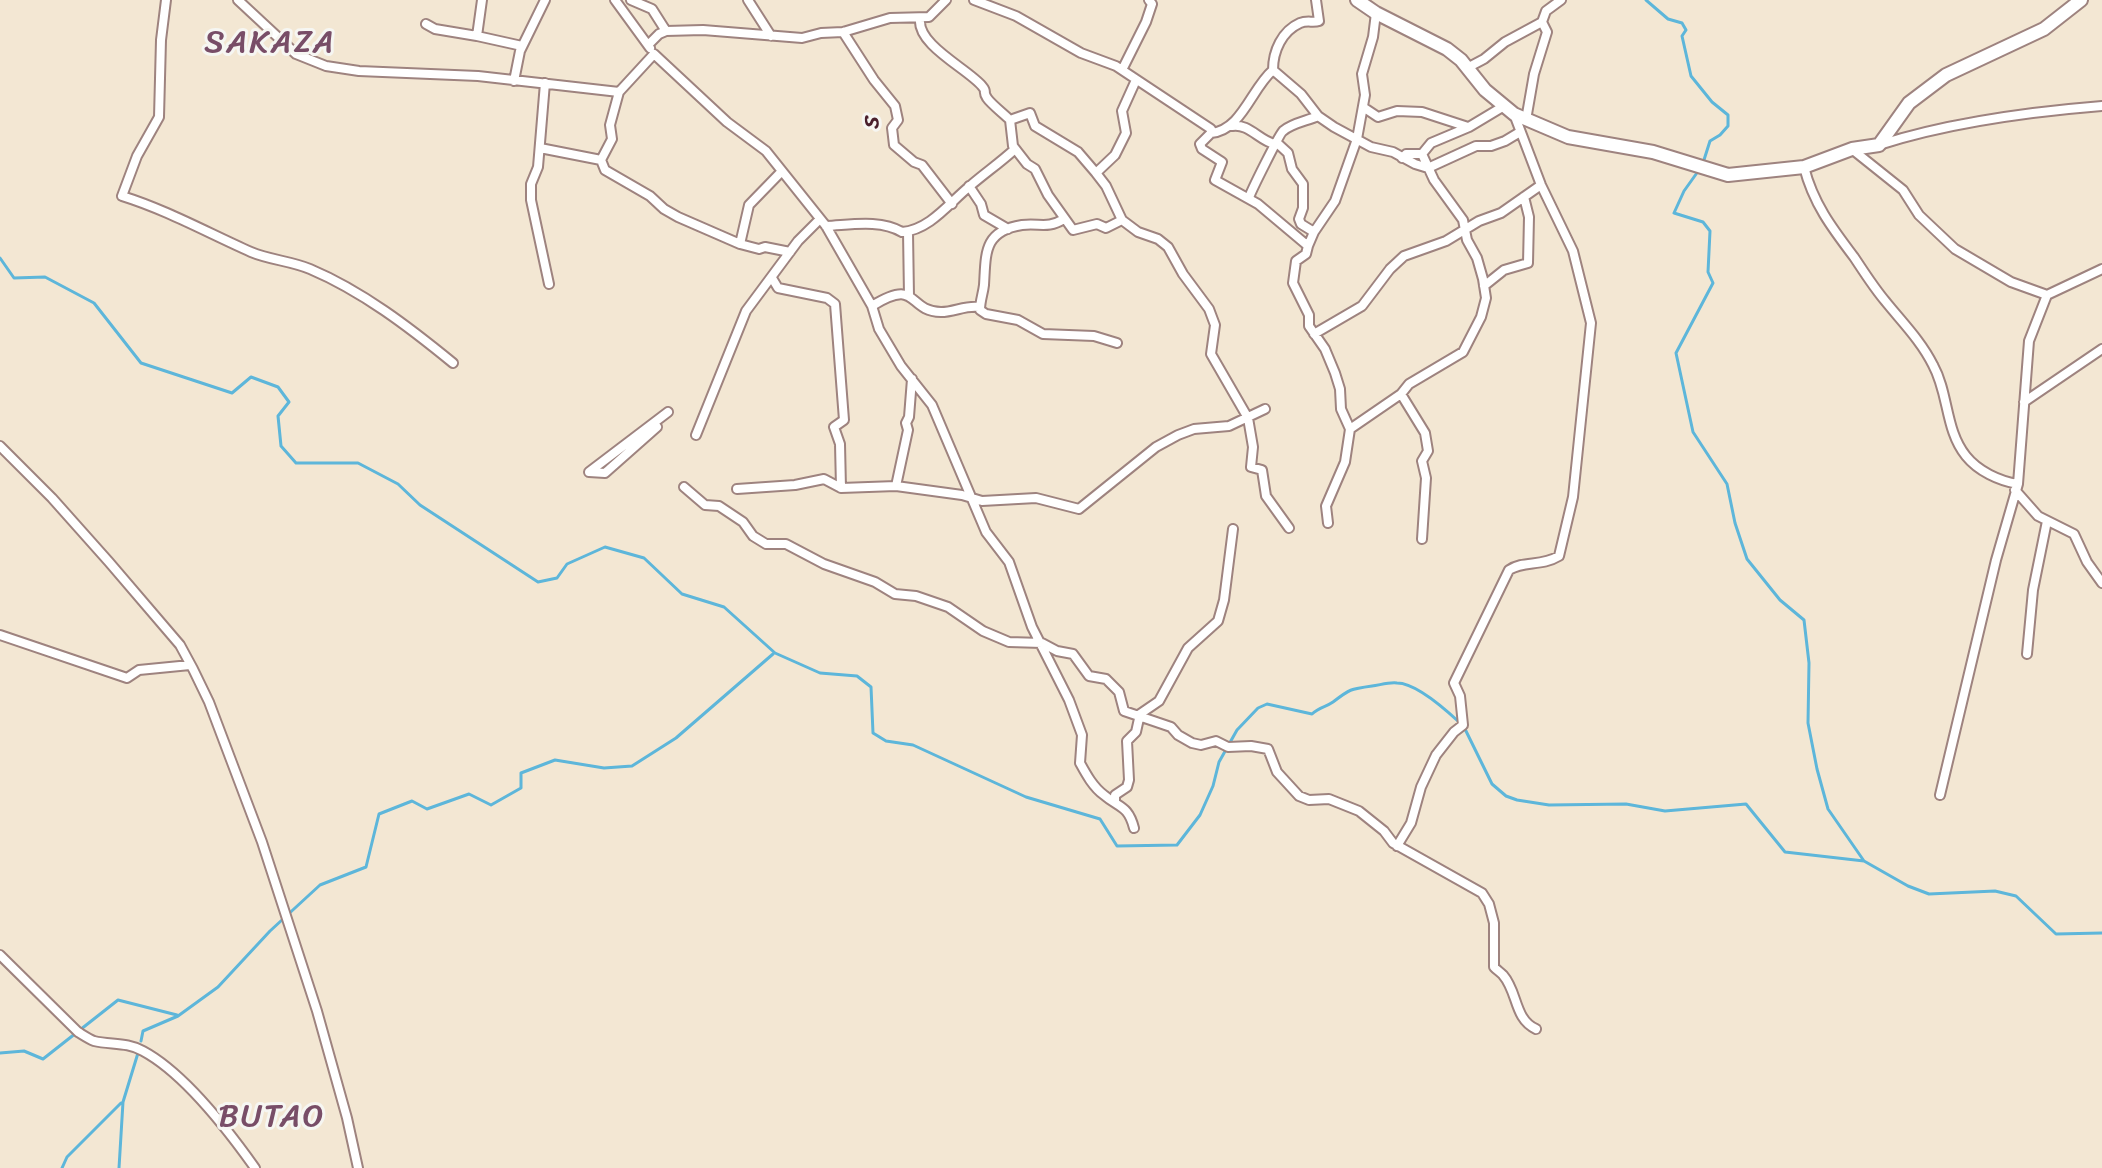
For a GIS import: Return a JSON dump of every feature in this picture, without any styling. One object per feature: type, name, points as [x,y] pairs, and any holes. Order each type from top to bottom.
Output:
[{"type":"street","points":[[166,0],[161,40],[159,117],[137,156],[122,196],[200,226],[252,252],[311,269],[410,328],[453,363]]},
{"type":"street","points":[[238,0],[296,54],[314,63],[359,71],[478,76],[619,92]]},
{"type":"street","points":[[477,36],[482,0]]},
{"type":"street","points":[[514,81],[522,46],[545,0]]},
{"type":"street","points":[[615,0],[654,54],[727,122],[766,151],[823,222],[872,306],[879,329],[901,366],[932,405],[986,532],[1009,562],[1032,627],[1082,735],[1080,763],[1104,796],[1130,814],[1134,828]]},
{"type":"street","points":[[631,0],[652,9],[666,31]]},
{"type":"street","points":[[748,0],[771,36]]},
{"type":"street","points":[[648,45],[666,31],[703,30],[802,38],[843,32],[890,18],[929,17],[946,0]]},
{"type":"street","points":[[974,0],[1016,16],[1081,53],[1122,70],[1193,115],[1211,129],[1211,133]]},
{"type":"street","points":[[1122,70],[1146,22],[1152,4],[1149,0]]},
{"type":"street","points":[[1232,126],[1273,70],[1272,60],[1283,34],[1301,23],[1316,24],[1319,21],[1316,0]]},
{"type":"street","points":[[1357,0],[1447,49],[1485,90],[1515,113],[1568,137],[1653,152],[1728,175],[1804,167],[1852,149],[1961,126],[2047,111],[2102,106]]},
{"type":"street","points":[[1467,68],[1542,22],[1546,11],[1561,0]]},
{"type":"street","points":[[1879,145],[1909,103],[1946,75],[2044,29],[2081,0]]},
{"type":"street","points":[[1328,523],[1326,506],[1345,462],[1350,429],[1341,409],[1335,373],[1325,349],[1309,326],[1309,315],[1292,279],[1296,261],[1306,254],[1314,232],[1335,201],[1336,191],[1357,139],[1365,95],[1362,74],[1373,37],[1376,13]]},
{"type":"street","points":[[920,19],[919,27],[939,52],[983,87],[987,99],[1010,120],[1013,146],[1035,169],[1064,219],[1076,231],[1097,224],[1106,228],[1122,220]]},
{"type":"street","points":[[1397,846],[1411,823],[1421,787],[1436,755],[1463,725],[1460,696],[1454,683],[1509,570],[1516,565],[1548,562],[1559,556],[1573,497],[1591,323],[1573,251],[1541,185],[1515,113],[1534,74],[1547,32],[1542,22]]},
{"type":"street","points":[[426,24],[435,29],[522,46]]},
{"type":"street","name":"s","points":[[843,32],[895,106],[898,120],[892,128],[894,145],[922,165],[952,204]]},
{"type":"street","points":[[654,54],[619,92],[610,125],[612,139],[601,160],[605,170],[650,196],[664,209],[740,244],[790,252]]},
{"type":"street","points":[[1273,70],[1301,94],[1318,116],[1371,147],[1393,152],[1428,168],[1476,146],[1491,146],[1520,132]]},
{"type":"street","points":[[1096,173],[1115,155],[1126,133],[1122,111],[1136,80]]},
{"type":"street","points":[[545,83],[538,167],[531,184],[531,200],[549,284]]},
{"type":"street","points":[[1363,107],[1378,117],[1397,111],[1422,112],[1469,127]]},
{"type":"street","points":[[1010,120],[1030,113],[1035,126],[1078,152],[1106,186],[1122,220],[1168,247],[1209,309],[1215,325],[1211,354],[1248,418],[1253,447],[1251,467],[1262,470],[1266,496],[1289,528]]},
{"type":"street","points":[[1422,154],[1431,143],[1515,113]]},
{"type":"street","points":[[1249,198],[1250,190],[1286,128],[1318,116]]},
{"type":"street","points":[[1308,246],[1249,198],[1219,184],[1215,180],[1222,162],[1202,149],[1200,144],[1211,133],[1242,126],[1288,153],[1292,169],[1303,184],[1303,208],[1299,219],[1301,224],[1314,232]]},
{"type":"street","points":[[540,148],[601,160]]},
{"type":"street","points":[[696,435],[746,311],[790,252],[823,222],[879,224],[908,232],[952,204],[1015,149]]},
{"type":"street","points":[[1852,149],[1903,190],[1919,215],[1955,249],[2011,282],[2047,295]]},
{"type":"street","points":[[1402,158],[1406,154],[1422,154]]},
{"type":"street","points":[[1350,429],[1401,394],[1409,384],[1463,352],[1481,317],[1486,298],[1477,258],[1467,240],[1466,227],[1422,154]]},
{"type":"street","points":[[1804,167],[1817,206],[1828,224],[1918,340],[1934,366],[1944,388],[1957,444],[1981,470],[2017,487],[2047,521],[2074,534],[2087,562],[2102,583]]},
{"type":"street","points":[[740,244],[749,205],[782,171]]},
{"type":"street","points":[[1314,334],[1362,306],[1404,256],[1446,241],[1466,227],[1501,213],[1541,185]]},
{"type":"street","points":[[969,186],[984,215],[1008,229]]},
{"type":"street","points":[[1484,286],[1504,270],[1528,263],[1529,217],[1524,197]]},
{"type":"street","points":[[1064,219],[1054,225],[1030,225],[999,233],[988,245],[979,307],[982,313],[1018,320],[1043,334],[1094,336],[1117,343]]},
{"type":"street","points":[[908,232],[909,296]]},
{"type":"street","points":[[1940,795],[2017,487],[2029,341],[2047,295],[2102,269]]},
{"type":"street","points":[[772,278],[778,288],[827,298],[835,304],[844,420],[834,427],[840,444],[841,488]]},
{"type":"street","points":[[872,306],[894,294],[909,296],[942,312],[966,306],[979,307]]},
{"type":"street","points":[[2024,402],[2102,349]]},
{"type":"street","points":[[896,486],[908,430],[906,423],[912,379]]},
{"type":"street","points":[[1401,394],[1425,433],[1428,451],[1422,461],[1426,478],[1422,539]]},
{"type":"street","points":[[737,489],[795,485],[824,479],[841,488],[896,486],[982,501],[1036,498],[1079,509],[1156,447],[1178,435],[1194,429],[1229,426],[1265,409]]},
{"type":"street","points":[[657,427],[605,473],[589,472],[668,412]]},
{"type":"street","points":[[0,446],[52,498],[180,645],[209,702],[262,842],[317,1011],[358,1168]]},
{"type":"street","points":[[684,487],[705,505],[719,506],[743,522],[753,536],[766,544],[786,544],[812,559],[875,582],[895,594],[916,596],[948,607],[983,631],[1009,642],[1042,643],[1057,651],[1073,654],[1089,676],[1106,679],[1119,692],[1122,709],[1138,718],[1171,727],[1184,739],[1201,745],[1216,741],[1228,747],[1268,749],[1277,772],[1299,796],[1309,800],[1329,799],[1359,811],[1397,846],[1482,893],[1489,904],[1494,923],[1494,967],[1503,973],[1524,1021],[1536,1029]]},
{"type":"street","points":[[2027,654],[2033,590],[2047,521]]},
{"type":"street","points":[[1115,801],[1115,795],[1127,787],[1127,741],[1136,732],[1140,714],[1159,701],[1188,648],[1218,621],[1224,600],[1233,529]]},
{"type":"street","points":[[0,635],[127,678],[139,670],[190,665]]},
{"type":"street","points":[[0,955],[78,1032],[93,1041],[122,1043],[142,1050],[162,1064],[207,1106],[255,1168]]},
{"type":"waterway","points":[[1646,0],[1668,19],[1682,23],[1686,30],[1682,36],[1691,76],[1712,102],[1728,115],[1728,126],[1710,141],[1703,163]]},
{"type":"waterway","points":[[1699,170],[1684,191],[1674,213],[1703,222],[1710,231],[1708,272],[1713,283],[1676,353],[1693,432],[1727,484],[1747,559],[1780,600],[1804,620],[1809,663],[1808,723],[1817,769],[1828,809],[1864,861]]},
{"type":"waterway","points":[[0,258],[14,278],[45,277],[94,303],[141,363],[232,393],[251,377],[278,387],[289,402],[278,416],[281,446],[296,463],[358,463],[398,484],[420,505],[538,582],[557,578],[567,564],[605,547],[644,558],[682,594],[724,607],[775,653],[820,673],[857,676],[871,687],[873,733],[886,741],[913,745],[1026,797],[1100,819],[1117,846],[1177,845],[1200,815],[1213,786],[1219,762],[1237,730],[1258,708],[1267,704],[1312,714],[1351,690],[1397,683],[1421,692],[1459,722]]},
{"type":"waterway","points":[[141,1041],[143,1031],[178,1016],[218,987],[270,931],[320,885],[366,867],[379,814],[412,801],[427,809],[469,794],[491,805],[521,788],[521,773],[555,760],[604,768],[632,766],[676,738],[773,654]]},
{"type":"waterway","points":[[1464,727],[1492,784],[1506,796],[1517,800],[1549,805],[1626,804],[1665,811],[1746,804],[1785,852],[1864,861],[1929,894],[1995,891],[2016,896],[2056,934],[2102,933]]},
{"type":"waterway","points":[[0,1053],[24,1051],[43,1059],[118,1000],[177,1015]]},
{"type":"waterway","points":[[119,1168],[123,1102],[138,1053]]},
{"type":"waterway","points":[[62,1168],[67,1157],[121,1103]]},
{"type":"district","name":"SAKAZA","points":[[270,44]]},
{"type":"district","name":"BUTAO","points":[[272,1118]]}]
